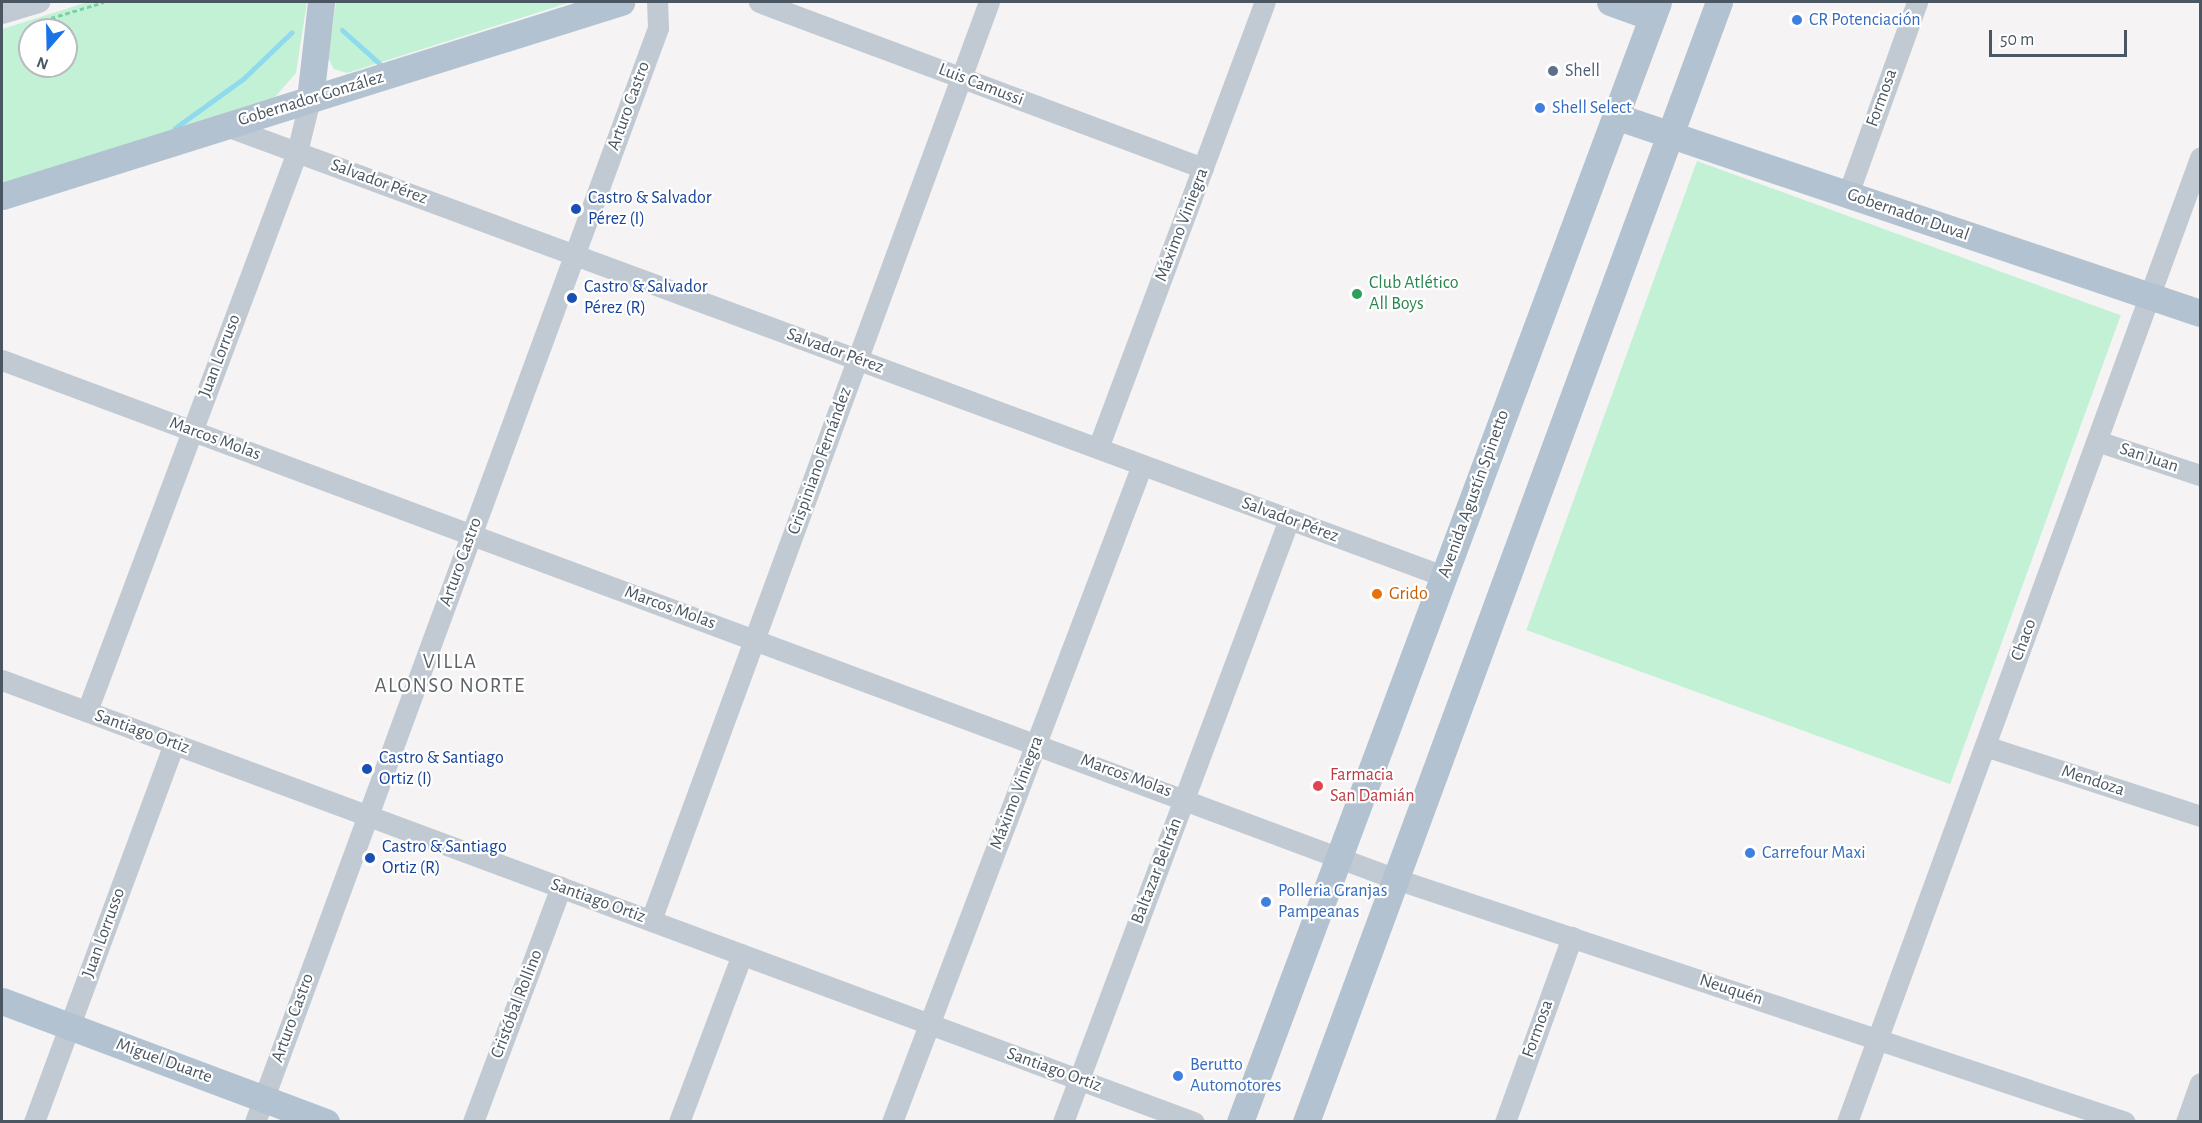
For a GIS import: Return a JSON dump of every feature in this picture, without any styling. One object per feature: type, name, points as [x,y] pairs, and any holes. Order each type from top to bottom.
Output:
[{"type":"main road","points":[[310,99],[321,2]]},
{"type":"main road","name":"Gobernador González","points":[[2,196],[621,2]]},
{"type":"main road","points":[[1610,2],[1655,9]]},
{"type":"main road","points":[[1306,1122],[1719,2]]},
{"type":"main road","name":"Avenida Agustín Spinetto","points":[[1240,1122],[1655,9]]},
{"type":"main road","name":"Gobernador Duval","points":[[1615,116],[2200,313]]},
{"type":"main road","name":"Miguel Duarte","points":[[2,1001],[70,1026],[260,1110],[326,1122]]},
{"type":"street","points":[[2,14],[39,2]]},
{"type":"street","name":"Arturo Castro","points":[[260,1110],[658,28],[657,2]]},
{"type":"street","name":"Luis Camussi","points":[[759,2],[1203,168]]},
{"type":"street","name":"Crispiniano Fernández","points":[[651,920],[989,2]]},
{"type":"street","name":"Máximo Viniegra","points":[[1098,448],[1265,2]]},
{"type":"street","name":"Formosa","points":[[1848,194],[1917,2]]},
{"type":"street","name":"Juan Lorruso","points":[[87,711],[297,152],[310,99]]},
{"type":"street","name":"Salvador Pérez","points":[[226,126],[1443,576]]},
{"type":"street","name":"Chaco","points":[[1847,1122],[2200,158]]},
{"type":"street","name":"Marcos Molas","points":[[2,360],[1339,855]]},
{"type":"street","name":"San Juan","points":[[2097,441],[2200,475]]},
{"type":"street","name":"Máximo Viniegra","points":[[892,1122],[1142,465]]},
{"type":"street","name":"Baltazar Beltrán","points":[[1063,1122],[1288,519]]},
{"type":"street","name":"Santiago Ortiz","points":[[2,680],[1194,1122]]},
{"type":"street","name":"Juan Lorrusso","points":[[34,1122],[174,744]]},
{"type":"street","name":"Mendoza","points":[[1985,746],[2200,816]]},
{"type":"street","name":"Neuquén","points":[[1339,855],[1396,879],[2125,1122]]},
{"type":"street","name":"Cristóbal Rollino","points":[[473,1122],[561,887]]},
{"type":"street","name":"Formosa","points":[[1505,1122],[1572,937]]},
{"type":"street","points":[[679,1122],[742,954]]},
{"type":"street","points":[[2186,1122],[2200,1083]]},
{"type":"green space","points":[[88,2],[307,2],[296,73],[275,97],[2,183],[2,29],[18,24],[18,78],[78,78],[78,18],[37,18]]},
{"type":"green space","points":[[336,2],[571,2],[347,73],[334,69],[328,58]]},
{"type":"green space","points":[[1697,161],[2121,315],[1950,784],[1526,630]]},
{"type":"waterway","points":[[342,30],[379,63]]},
{"type":"waterway","points":[[175,128],[244,78],[292,32]]},
{"type":"place","name":"CR Potenciación","points":[[1797,20]]},
{"type":"place","name":"Shell","points":[[1553,71]]},
{"type":"place","name":"Shell Select","points":[[1540,108]]},
{"type":"place","name":"Castro & Salvador Pérez (I)","points":[[576,209]]},
{"type":"place","name":"Club Atlético All Boys","points":[[1357,294]]},
{"type":"place","name":"Castro & Salvador Pérez (R)","points":[[572,298]]},
{"type":"place","name":"Grido","points":[[1377,594]]},
{"type":"place","name":"Castro & Santiago Ortiz (I)","points":[[367,769]]},
{"type":"place","name":"Farmacia San Damián","points":[[1318,786]]},
{"type":"place","name":"Carrefour Maxi","points":[[1750,853]]},
{"type":"place","name":"Castro & Santiago Ortiz (R)","points":[[370,858]]},
{"type":"place","name":"Polleria Granjas Pampeanas","points":[[1266,902]]},
{"type":"place","name":"Berutto Automotores","points":[[1178,1076]]},
{"type":"district","name":"VILLA ALONSO NORTE","points":[[450,674]]}]
